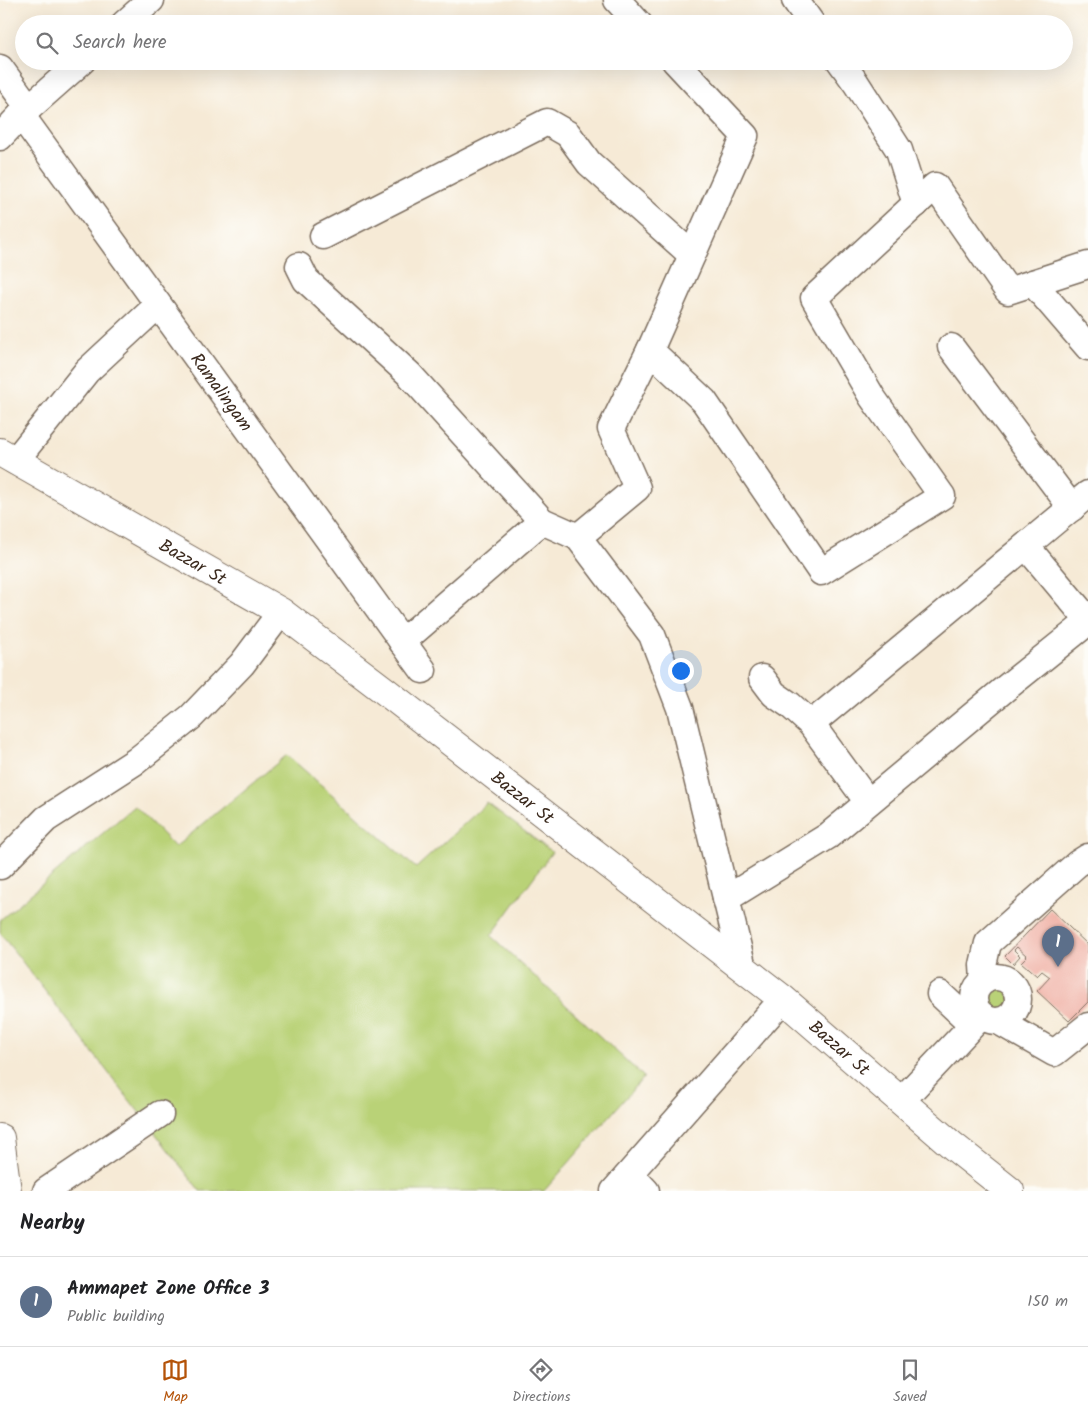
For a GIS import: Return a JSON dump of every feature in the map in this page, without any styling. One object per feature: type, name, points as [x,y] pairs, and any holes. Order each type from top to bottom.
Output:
[{"type":"main road","name":"Bazzar St","points":[[8,456],[280,612],[783,999],[953,1146],[1010,1191]]},
{"type":"main road","points":[[0,1138],[7,1191]]},
{"type":"street","points":[[134,15],[151,0]]},
{"type":"street","points":[[617,0],[631,15]]},
{"type":"street","points":[[795,0],[806,15]]},
{"type":"street","name":"Ramalingam","points":[[0,68],[25,111],[158,304],[423,670]]},
{"type":"street","points":[[0,137],[25,111],[72,70]]},
{"type":"street","points":[[578,537],[637,488],[610,429],[650,350],[745,136],[683,70]]},
{"type":"street","points":[[847,70],[900,150],[916,204]]},
{"type":"street","points":[[323,236],[547,122],[568,134],[589,163],[692,255]]},
{"type":"street","points":[[650,350],[704,401],[821,572],[942,496],[872,397],[814,298],[935,186],[1008,291],[1088,265]]},
{"type":"street","points":[[299,266],[306,280],[410,374],[542,521],[578,537],[652,635],[680,708],[743,968]]},
{"type":"street","points":[[1033,283],[1088,348]]},
{"type":"street","points":[[8,456],[87,371],[158,304]]},
{"type":"street","points":[[811,724],[1080,501],[951,347]]},
{"type":"street","points":[[402,642],[542,521]]},
{"type":"street","points":[[726,899],[828,836],[1088,621],[1026,546]]},
{"type":"street","points":[[0,866],[46,819],[136,761],[191,717],[242,664],[280,612]]},
{"type":"street","points":[[762,678],[774,694],[790,705],[811,724],[868,802]]},
{"type":"street","points":[[984,981],[982,965],[988,943],[1077,864],[1088,857]]},
{"type":"street","points":[[901,1101],[984,1020],[1005,1019],[1011,1015],[1018,1003],[1018,996],[1015,988],[1005,979],[990,978],[984,981],[976,992],[974,999],[976,1006],[984,1020]]},
{"type":"street","points":[[940,994],[984,1020],[1054,1053],[1088,1026]]},
{"type":"street","points":[[630,1185],[783,999]]},
{"type":"street","points":[[46,1191],[160,1114]]},
{"type":"green space","points":[[287,755],[416,868],[487,803],[552,852],[491,936],[644,1077],[544,1191],[200,1191],[0,933],[0,920],[135,806],[175,847]]},
{"type":"green space","points":[[993,984],[1000,984],[1006,987],[1011,996],[1009,1007],[997,1014],[982,1003],[983,994]]},
{"type":"building","points":[[1050,909],[1088,945],[1088,1002],[1069,1021],[1037,991],[1050,977],[1042,971],[1037,976],[1021,962],[1027,956],[1017,947],[1014,950],[1020,956],[1013,964],[1005,956]]},
{"type":"place","name":"Ammapet Zone Office 3","points":[[1058,967]]}]
